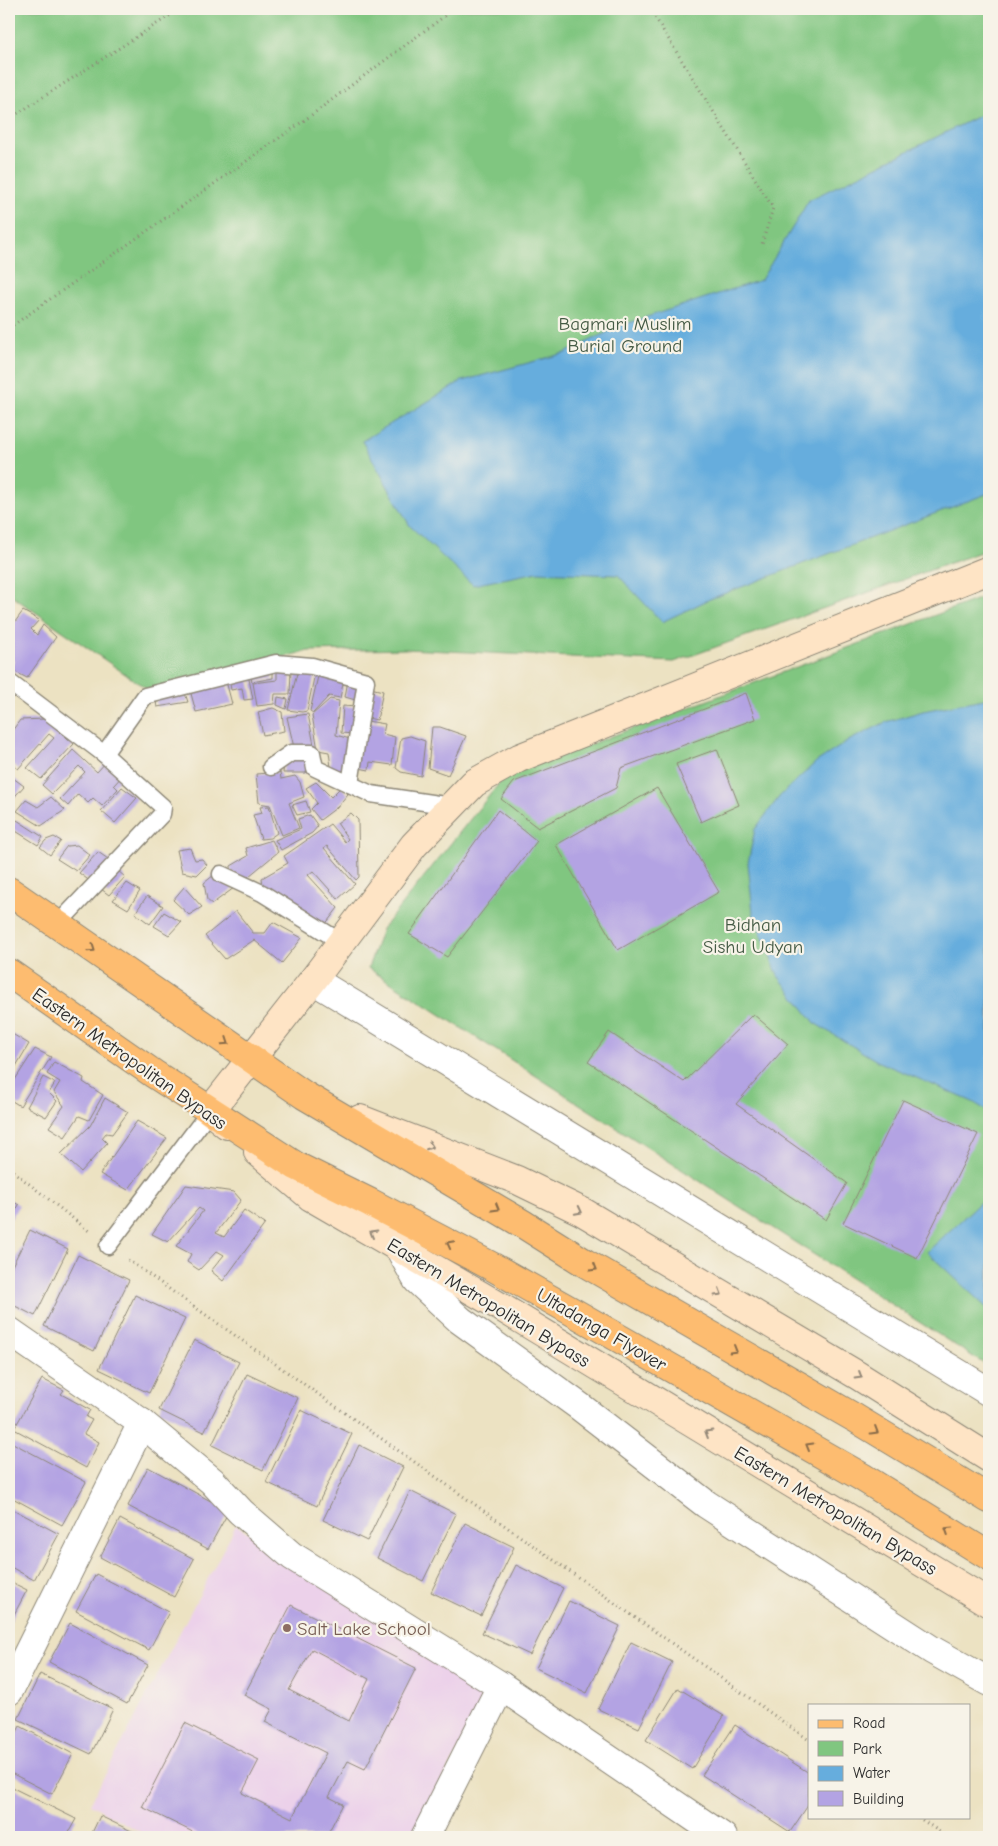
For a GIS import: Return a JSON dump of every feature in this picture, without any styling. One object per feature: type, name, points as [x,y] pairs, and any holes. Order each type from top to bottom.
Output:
[{"type":"main road","points":[[210,1111],[313,980],[414,845],[474,783],[519,758],[989,570]]},
{"type":"main road","points":[[9,891],[304,1095],[585,1262],[855,1418],[989,1499]]},
{"type":"main road","name":"Eastern Metropolitan Bypass","points":[[9,973],[210,1111],[311,1198],[499,1306],[989,1603]]},
{"type":"main road","points":[[304,1095],[380,1127],[517,1180],[583,1212],[857,1375],[989,1458]]},
{"type":"main road","name":"Ultadanga Flyover","points":[[210,1111],[296,1166],[493,1267],[862,1476],[989,1556]]},
{"type":"street","points":[[313,980],[989,1392]]},
{"type":"street","points":[[399,1248],[417,1280],[460,1320],[579,1406],[706,1504],[932,1650],[989,1682]]},
{"type":"street","points":[[9,1331],[142,1423],[212,1481],[241,1512],[292,1556],[501,1686],[723,1837]]},
{"type":"street","points":[[9,1690],[142,1423]]},
{"type":"street","points":[[425,1837],[501,1686]]},
{"type":"lane","points":[[104,754],[145,696],[276,663],[312,666],[366,681],[350,784]]},
{"type":"lane","points":[[9,682],[104,754],[160,803],[163,808],[162,814],[57,925]]},
{"type":"lane","points":[[271,767],[291,753],[312,753],[315,768],[371,794],[451,806]]},
{"type":"lane","points":[[221,874],[262,893],[341,942]]},
{"type":"lane","points":[[108,1246],[210,1111]]},
{"type":"path","points":[[9,119],[180,9]]},
{"type":"path","points":[[9,328],[302,122],[454,9]]},
{"type":"path","points":[[650,9],[773,208],[762,244]]},
{"type":"path","points":[[9,1168],[108,1246],[808,1739]]},
{"type":"path","points":[[919,1818],[947,1837]]},
{"type":"shaded area","name":"Salt Lake School","points":[[236,1525],[491,1688],[413,1837],[149,1837],[90,1804]]},
{"type":"green space","name":"Bagmari Muslim Burial Ground","points":[[9,9],[989,9],[989,549],[674,662],[406,649],[308,651],[150,691],[9,594]]},
{"type":"green space","name":"Bidhan Sishu Udyan","points":[[989,595],[989,1367],[368,968],[382,929],[505,776]]},
{"type":"water","points":[[989,111],[989,493],[710,599],[662,622],[618,575],[537,572],[473,585],[410,526],[362,441],[462,381],[565,353],[622,325],[761,280],[809,200]]},
{"type":"water","points":[[989,698],[989,1112],[973,1102],[877,1061],[816,1024],[778,976],[753,913],[748,863],[755,829],[780,796],[816,762],[850,740],[886,722],[923,711]]},
{"type":"water","points":[[989,1194],[989,1310],[927,1252]]},
{"type":"building","points":[[23,611],[39,620],[31,629],[37,635],[43,625],[56,637],[27,678],[10,669],[14,661],[9,655],[9,630]]},
{"type":"building","points":[[277,667],[291,670],[290,694],[275,694],[274,704],[257,706],[253,683],[277,680]]},
{"type":"building","points":[[266,669],[273,673],[273,678],[252,682],[250,673]]},
{"type":"building","points":[[298,669],[315,673],[307,711],[302,712],[288,710]]},
{"type":"building","points":[[319,672],[344,679],[340,698],[329,696],[313,713],[310,711]]},
{"type":"building","points":[[248,674],[253,699],[244,700],[242,688],[231,690],[229,678]]},
{"type":"building","points":[[348,680],[362,686],[359,701],[345,697]]},
{"type":"building","points":[[226,681],[232,704],[196,712],[190,690]]},
{"type":"building","points":[[366,687],[383,691],[377,720],[363,717]]},
{"type":"building","points":[[184,690],[188,702],[157,707],[155,696]]},
{"type":"building","points":[[746,693],[755,719],[621,768],[616,788],[538,828],[501,799],[514,782]]},
{"type":"building","points":[[278,697],[288,699],[286,709],[277,705]]},
{"type":"building","points":[[330,699],[339,701],[336,735],[350,739],[346,779],[331,767],[329,752],[318,750],[312,715]]},
{"type":"building","points":[[343,706],[356,707],[354,734],[341,733]]},
{"type":"building","points":[[273,708],[282,712],[284,731],[263,735],[258,712]]},
{"type":"building","points":[[308,714],[315,750],[295,752],[287,717]]},
{"type":"building","points":[[45,719],[74,744],[41,779],[27,768],[54,738],[49,734],[18,769],[9,762],[9,735],[20,720]]},
{"type":"building","points":[[367,721],[385,724],[383,734],[395,737],[392,765],[370,762],[369,770],[354,767]]},
{"type":"building","points":[[432,727],[440,727],[466,736],[448,775],[428,768]]},
{"type":"building","points":[[410,736],[425,741],[421,776],[401,772],[396,768],[401,738]]},
{"type":"building","points":[[717,749],[739,805],[701,822],[676,764]]},
{"type":"building","points":[[73,750],[97,772],[107,761],[123,775],[114,785],[118,789],[102,806],[93,798],[88,803],[78,794],[68,806],[60,799],[85,772],[79,766],[52,794],[42,785]]},
{"type":"building","points":[[292,756],[309,756],[306,773],[283,773],[284,763],[291,763]]},
{"type":"building","points":[[280,772],[281,779],[295,776],[300,782],[304,797],[289,803],[299,828],[282,835],[270,805],[259,803],[256,774]]},
{"type":"building","points":[[9,775],[24,786],[9,803]]},
{"type":"building","points":[[316,782],[331,797],[341,787],[348,794],[336,808],[320,820],[311,809],[317,803],[306,788]]},
{"type":"building","points":[[122,787],[137,798],[115,823],[101,811]]},
{"type":"building","points":[[657,788],[719,892],[618,950],[556,845]]},
{"type":"building","points":[[51,797],[65,810],[41,826],[17,811],[26,800],[38,807]]},
{"type":"building","points":[[306,801],[310,812],[297,815],[292,805]]},
{"type":"building","points":[[269,806],[277,833],[270,838],[261,839],[253,815],[262,813],[260,807]]},
{"type":"building","points":[[498,810],[537,841],[447,957],[409,934]]},
{"type":"building","points":[[351,813],[358,820],[359,877],[356,880],[327,846],[324,848],[355,884],[338,899],[313,871],[308,875],[338,908],[324,926],[263,885],[262,878],[288,863],[284,856],[330,824],[345,842],[348,839],[337,823]]},
{"type":"building","points":[[310,815],[318,826],[312,833],[281,850],[275,840],[301,829],[298,819]]},
{"type":"building","points":[[17,820],[43,837],[38,845],[11,828]]},
{"type":"building","points":[[54,837],[61,841],[50,855],[40,847],[46,840]]},
{"type":"building","points":[[272,840],[278,852],[243,881],[231,871],[231,866],[248,856],[246,848]]},
{"type":"building","points":[[77,845],[90,855],[76,871],[57,859],[67,846]]},
{"type":"building","points":[[190,848],[195,860],[202,859],[207,865],[197,875],[182,872],[177,850]]},
{"type":"building","points":[[98,852],[111,861],[91,882],[79,873]]},
{"type":"building","points":[[118,871],[125,877],[109,895],[101,889]]},
{"type":"building","points":[[214,875],[234,888],[212,904],[207,900],[204,883]]},
{"type":"building","points":[[127,883],[140,891],[128,909],[113,900]]},
{"type":"building","points":[[184,887],[202,907],[189,915],[173,900]]},
{"type":"building","points":[[147,896],[163,906],[150,924],[135,913]]},
{"type":"building","points":[[236,911],[253,933],[265,933],[273,922],[302,938],[282,963],[254,940],[225,959],[205,936]]},
{"type":"building","points":[[164,912],[181,922],[169,935],[154,926]]},
{"type":"building","points":[[753,1014],[788,1044],[736,1104],[847,1183],[826,1220],[588,1062],[609,1032],[684,1082]]},
{"type":"building","points":[[9,1032],[29,1044],[9,1078]]},
{"type":"building","points":[[35,1049],[51,1057],[20,1106],[9,1099],[9,1089]]},
{"type":"building","points":[[54,1062],[84,1078],[83,1082],[103,1095],[89,1120],[79,1116],[65,1137],[49,1127],[64,1106],[54,1092],[60,1082],[47,1074]]},
{"type":"building","points":[[43,1077],[55,1083],[49,1093],[57,1101],[46,1117],[27,1107]]},
{"type":"building","points":[[105,1098],[128,1112],[112,1134],[106,1133],[102,1138],[107,1143],[81,1172],[61,1154],[90,1126]]},
{"type":"building","points":[[903,1100],[978,1134],[917,1258],[843,1223]]},
{"type":"building","points":[[137,1121],[167,1138],[128,1190],[100,1174]]},
{"type":"building","points":[[186,1185],[234,1192],[241,1200],[216,1233],[224,1237],[244,1210],[265,1224],[223,1281],[211,1271],[224,1255],[217,1251],[199,1270],[187,1262],[191,1254],[176,1246],[203,1211],[199,1208],[168,1242],[152,1234]]},
{"type":"building","points":[[9,1199],[19,1205],[9,1222]]},
{"type":"building","points":[[30,1230],[68,1249],[35,1316],[9,1303],[9,1272]]},
{"type":"building","points":[[78,1255],[129,1280],[94,1351],[44,1326]]},
{"type":"building","points":[[135,1295],[185,1319],[149,1393],[99,1369]]},
{"type":"building","points":[[194,1340],[239,1362],[204,1432],[159,1410]]},
{"type":"building","points":[[247,1374],[298,1398],[263,1470],[212,1445]]},
{"type":"building","points":[[42,1379],[64,1390],[61,1394],[90,1410],[86,1417],[92,1420],[84,1434],[99,1442],[86,1468],[14,1429]]},
{"type":"building","points":[[301,1410],[352,1434],[317,1506],[266,1482]]},
{"type":"building","points":[[9,1441],[86,1482],[62,1525],[9,1496]]},
{"type":"building","points":[[359,1445],[403,1467],[367,1541],[323,1520]]},
{"type":"building","points":[[148,1467],[229,1511],[208,1549],[128,1506]]},
{"type":"building","points":[[410,1491],[456,1514],[423,1581],[377,1558]]},
{"type":"building","points":[[9,1507],[59,1534],[34,1580],[9,1566]]},
{"type":"building","points":[[120,1519],[194,1559],[174,1597],[100,1557]]},
{"type":"building","points":[[465,1523],[514,1547],[481,1616],[431,1592]]},
{"type":"building","points":[[516,1565],[563,1588],[530,1655],[482,1633]]},
{"type":"building","points":[[96,1574],[169,1612],[149,1650],[76,1611]]},
{"type":"building","points":[[9,1581],[27,1590],[9,1624]]},
{"type":"building","points":[[569,1601],[620,1626],[587,1693],[536,1668]]},
{"type":"building","points":[[291,1605],[416,1668],[365,1769],[348,1761],[329,1797],[343,1804],[326,1837],[203,1837],[142,1807],[185,1723],[259,1760],[242,1793],[292,1818],[326,1753],[265,1722],[272,1709],[244,1695]],"holes":[[[312,1649],[369,1679],[349,1721],[289,1690]]]},
{"type":"building","points":[[70,1623],[148,1665],[127,1704],[49,1662]]},
{"type":"building","points":[[631,1642],[672,1662],[639,1728],[598,1709]]},
{"type":"building","points":[[40,1674],[113,1709],[91,1754],[18,1719]]},
{"type":"building","points":[[678,1688],[724,1716],[692,1769],[646,1740]]},
{"type":"building","points":[[735,1725],[808,1772],[808,1805],[790,1832],[702,1775]]},
{"type":"building","points":[[20,1726],[73,1754],[52,1794],[9,1772],[9,1748]]},
{"type":"building","points":[[9,1786],[76,1819],[66,1837],[9,1837]]},
{"type":"building","points":[[100,1816],[144,1837],[90,1837]]},
{"type":"place","name":"Salt Lake School","points":[[287,1628]]}]
